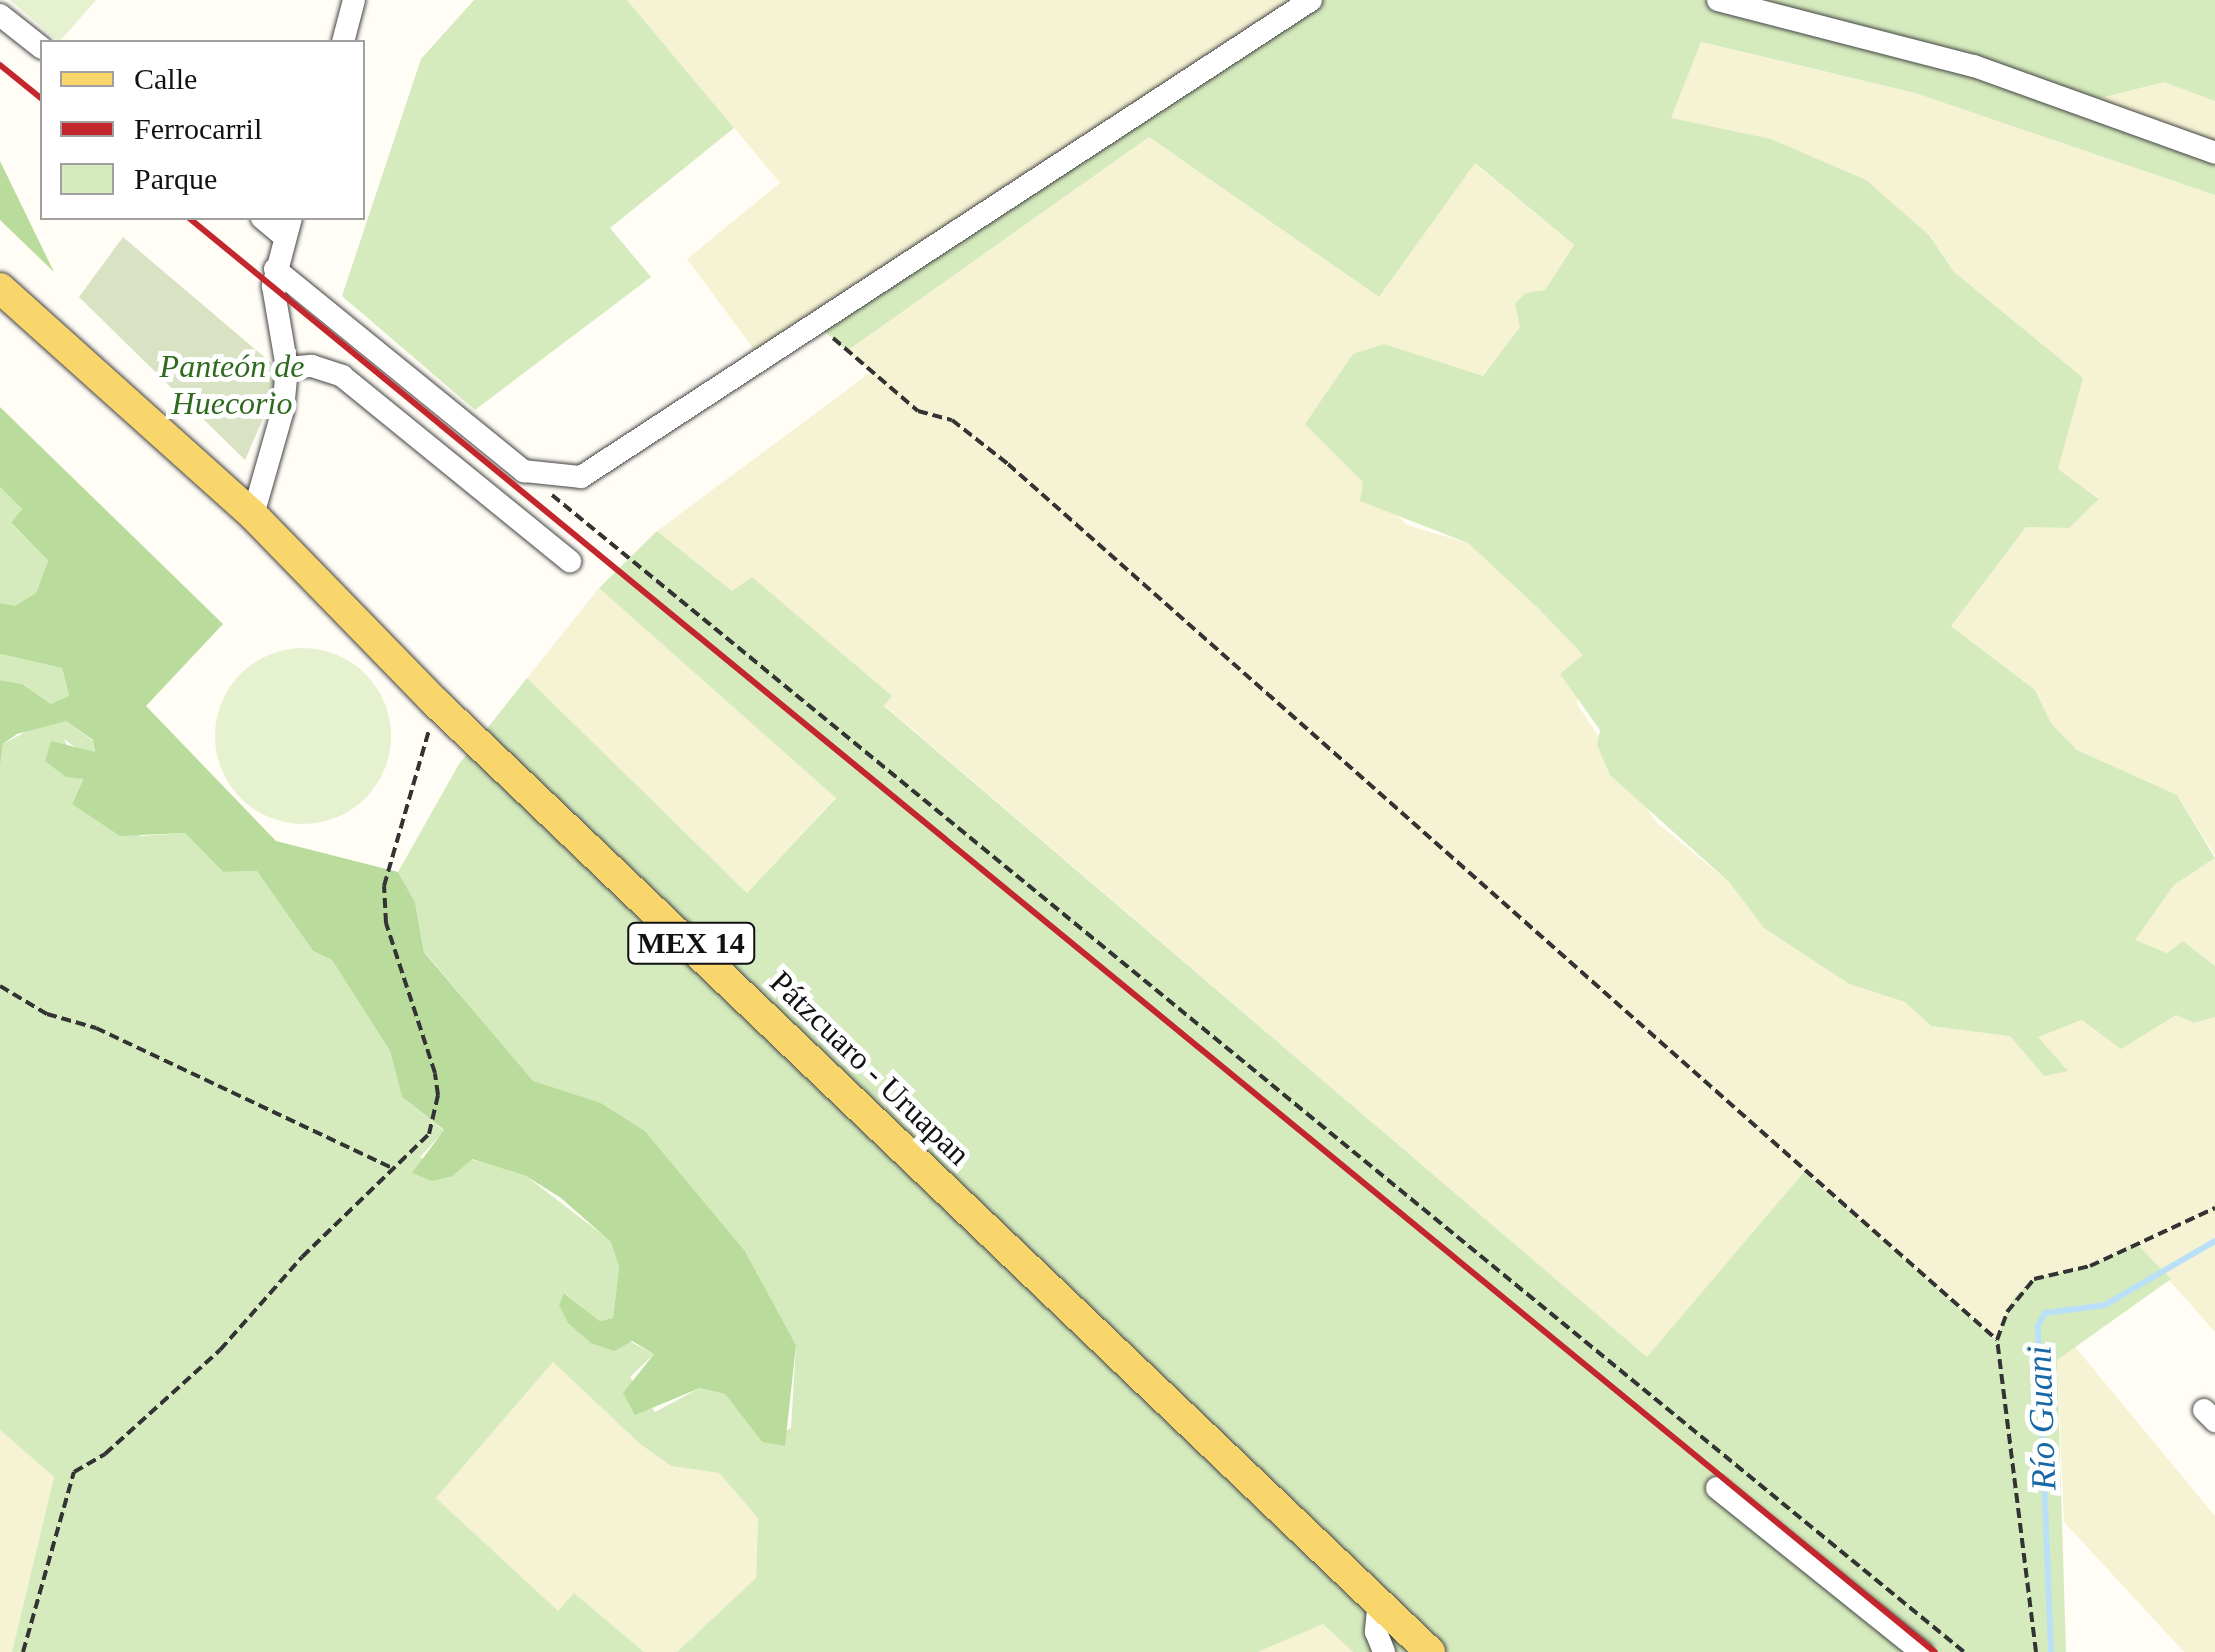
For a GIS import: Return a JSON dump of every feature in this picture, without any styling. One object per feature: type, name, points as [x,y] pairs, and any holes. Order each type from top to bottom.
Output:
[{"type":"main road","name":"Pátzcuaro - Uruapan","points":[[0,288],[252,515],[437,704],[1430,1652]]},
{"type":"street","points":[[344,40],[354,0]]},
{"type":"street","points":[[275,269],[524,472],[581,477],[1310,0]]},
{"type":"street","points":[[1718,0],[1974,66],[2215,153]]},
{"type":"street","points":[[0,15],[40,46]]},
{"type":"street","points":[[252,515],[272,459],[287,368],[275,269],[288,227]]},
{"type":"street","points":[[287,368],[312,366],[342,376],[570,561]]},
{"type":"street","points":[[1717,1488],[1922,1652]]},
{"type":"street","points":[[1379,1601],[1376,1632],[1384,1652]]},
{"type":"path","points":[[847,351],[918,411],[952,420],[1008,464],[1996,1340]]},
{"type":"path","points":[[524,472],[1964,1652]]},
{"type":"path","points":[[23,1652],[74,1472],[105,1454],[220,1350],[429,1134],[438,1095],[386,924],[384,886],[437,704]]},
{"type":"path","points":[[0,986],[47,1014],[96,1028],[392,1168]]},
{"type":"path","points":[[2036,1652],[1996,1340],[2014,1297],[2034,1279],[2090,1266],[2215,1208]]},
{"type":"shaded area","points":[[627,0],[1311,0],[761,359],[687,259],[780,183]]},
{"type":"shaded area","points":[[1700,42],[1915,93],[2215,195],[2215,855],[2177,795],[2077,750],[2051,723],[2035,690],[1951,626],[2026,527],[2069,528],[2099,498],[2057,469],[1992,306],[1954,272],[1930,235],[1670,119]]},
{"type":"shaded area","points":[[2164,81],[2215,101],[2215,143],[2098,98]]},
{"type":"shaded area","points":[[1149,137],[1379,297],[1474,163],[1574,245],[1545,290],[1526,293],[1520,327],[1483,376],[1461,374],[1363,482],[1407,525],[1468,543],[1539,609],[1583,655],[1577,704],[1656,822],[1729,882],[1764,928],[1849,984],[1905,1002],[1931,1026],[2037,1037],[2082,1020],[2121,1048],[2176,1015],[2194,1023],[2215,1017],[2215,1332],[2136,1243],[2090,1266],[2034,1279],[2014,1297],[1997,1340],[1804,1172],[1648,1358],[884,705],[891,697],[752,578],[733,592],[657,531],[871,372],[847,351]]},
{"type":"shaded area","points":[[599,588],[836,797],[747,893],[527,678]]},
{"type":"shaded area","points":[[2215,858],[2215,966],[2183,941],[2167,953],[2134,941],[2174,885]]},
{"type":"shaded area","points":[[2072,1343],[2215,1516],[2215,1652],[2184,1652],[2064,1522],[2057,1360]]},
{"type":"shaded area","points":[[553,1362],[640,1444],[671,1466],[719,1473],[758,1518],[756,1578],[677,1652],[644,1652],[574,1594],[558,1612],[436,1498]]},
{"type":"shaded area","points":[[0,1430],[54,1477],[12,1652],[0,1652]]},
{"type":"shaded area","points":[[1323,1624],[1353,1652],[1258,1652]]},
{"type":"green space","points":[[10,0],[96,0],[57,40]]},
{"type":"green space","points":[[474,0],[627,0],[734,128],[610,228],[651,277],[475,410],[342,296],[421,59]]},
{"type":"green space","points":[[1311,0],[2215,0],[2215,101],[2164,82],[2100,98],[2215,143],[2215,195],[1915,93],[1701,42],[1671,118],[1771,139],[1866,180],[1930,236],[1954,272],[2083,378],[2058,469],[2099,499],[2069,528],[2026,527],[1951,626],[2035,690],[2051,723],[2077,750],[2177,795],[2215,858],[2174,885],[2135,940],[2167,953],[2183,941],[2215,966],[2215,1017],[2194,1023],[2176,1015],[2121,1049],[2082,1020],[2038,1037],[2068,1071],[2044,1076],[2010,1036],[1931,1026],[1905,1002],[1849,984],[1764,928],[1729,882],[1610,775],[1597,745],[1600,730],[1560,674],[1583,655],[1539,609],[1468,543],[1360,501],[1363,482],[1305,424],[1353,354],[1384,344],[1483,376],[1520,327],[1515,303],[1526,293],[1545,290],[1574,245],[1475,163],[1379,297],[1149,137],[847,351],[814,322]]},
{"type":"green space","points":[[0,161],[54,272],[0,220]]},
{"type":"green space","name":"Panteón de Huecorio","points":[[123,237],[283,373],[245,460],[79,297]]},
{"type":"green space","points":[[0,407],[223,624],[146,706],[276,841],[398,872],[415,902],[424,952],[533,1081],[601,1103],[645,1131],[745,1251],[796,1345],[785,1446],[762,1442],[725,1394],[700,1388],[635,1415],[623,1393],[654,1354],[632,1341],[614,1351],[591,1343],[568,1323],[559,1305],[564,1293],[600,1321],[613,1318],[619,1267],[611,1242],[561,1198],[526,1176],[472,1159],[453,1176],[432,1181],[412,1173],[444,1130],[402,1097],[390,1051],[332,960],[313,951],[257,871],[223,872],[185,833],[120,836],[72,804],[83,779],[66,777],[45,761],[51,741],[95,752],[93,740],[66,721],[17,734],[3,744],[0,767],[0,680],[22,684],[51,704],[69,696],[62,668],[0,654],[0,603],[15,606],[36,593],[48,560],[11,523],[22,509],[0,487]]},
{"type":"green space","points":[[0,487],[22,509],[11,524],[48,559],[36,593],[15,607],[0,603]]},
{"type":"green space","points":[[657,531],[732,591],[752,577],[892,696],[884,706],[1647,1357],[1804,1172],[1996,1340],[2014,1297],[2034,1279],[2090,1266],[2136,1243],[2171,1279],[2057,1360],[2066,1652],[1353,1652],[1323,1624],[1258,1652],[677,1652],[756,1578],[758,1518],[719,1473],[671,1466],[640,1444],[553,1362],[436,1498],[558,1611],[574,1593],[644,1652],[12,1652],[54,1477],[0,1430],[0,767],[3,744],[42,723],[66,721],[93,741],[95,753],[83,753],[64,739],[83,778],[72,804],[141,836],[185,833],[223,872],[257,871],[313,951],[332,960],[390,1051],[402,1097],[444,1131],[420,1157],[453,1176],[471,1159],[526,1176],[612,1242],[619,1267],[613,1318],[600,1321],[565,1293],[559,1305],[654,1354],[630,1377],[655,1412],[700,1388],[725,1394],[762,1442],[791,1428],[796,1345],[745,1251],[645,1131],[601,1103],[533,1082],[424,951],[415,902],[398,872],[459,764],[527,678],[747,893],[836,798],[599,588]]},
{"type":"green space","points":[[303,648],[337,655],[365,674],[384,702],[391,736],[384,770],[365,798],[337,817],[303,824],[269,817],[241,798],[222,770],[215,736],[222,702],[241,674],[269,655]]},
{"type":"green space","points":[[0,654],[62,668],[69,697],[51,704],[22,684],[0,680]]},
{"type":"waterway","name":"Río Guani","points":[[2051,1652],[2038,1326],[2045,1313],[2105,1305],[2215,1241]]},
{"type":"railway","points":[[0,65],[40,97]]},
{"type":"railway","points":[[191,220],[1935,1652]]}]
